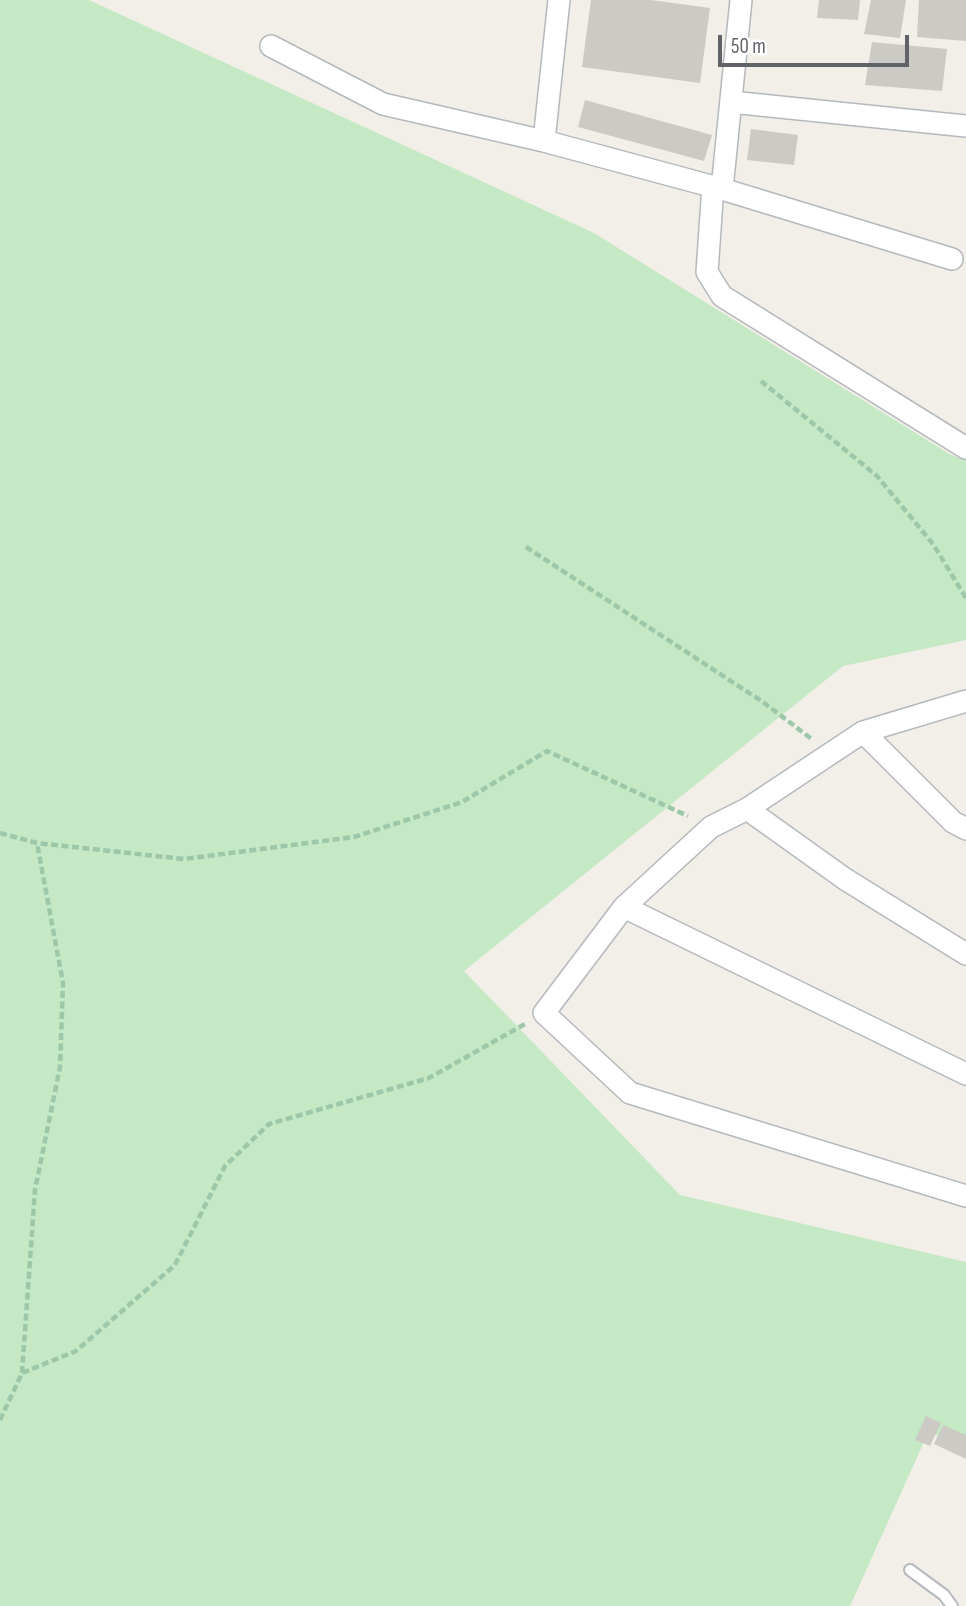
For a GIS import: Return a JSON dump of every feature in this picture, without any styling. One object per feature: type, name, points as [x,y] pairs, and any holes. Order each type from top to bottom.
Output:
[{"type":"street","points":[[544,141],[559,0]]},
{"type":"street","points":[[741,0],[731,102],[707,272],[722,296],[966,448]]},
{"type":"street","points":[[271,46],[383,104],[544,141],[717,188],[951,260]]},
{"type":"street","points":[[731,102],[966,126]]},
{"type":"street","points":[[966,701],[863,732],[747,809],[711,827],[624,906],[544,1013],[631,1093],[966,1196]]},
{"type":"street","points":[[863,732],[953,822],[966,829]]},
{"type":"street","points":[[747,809],[845,880],[966,954]]},
{"type":"street","points":[[624,906],[966,1074]]},
{"type":"lane","points":[[910,1570],[944,1595],[952,1606]]},
{"type":"path","points":[[761,381],[877,476],[933,544],[966,598]]},
{"type":"path","points":[[526,547],[763,702],[831,754]]},
{"type":"path","points":[[0,833],[37,844],[184,859],[354,837],[462,802],[547,751],[711,827]]},
{"type":"path","points":[[0,1420],[22,1373],[35,1190],[60,1067],[63,983],[37,844]]},
{"type":"path","points":[[22,1373],[76,1351],[175,1265],[225,1166],[269,1124],[429,1078],[544,1013]]},
{"type":"green space","points":[[0,0],[89,0],[594,233],[951,455],[966,460],[966,640],[843,666],[464,971],[680,1195],[966,1262],[966,1442],[928,1433],[850,1606],[0,1606]]},
{"type":"building","points":[[591,0],[651,0],[710,8],[700,83],[582,67]]},
{"type":"building","points":[[819,0],[860,0],[858,20],[817,18]]},
{"type":"building","points":[[871,0],[906,0],[900,38],[864,34]]},
{"type":"building","points":[[919,0],[966,0],[966,41],[917,37]]},
{"type":"building","points":[[872,42],[947,49],[942,91],[865,85]]},
{"type":"building","points":[[585,100],[712,135],[704,161],[578,127]]},
{"type":"building","points":[[751,129],[798,135],[794,165],[747,160]]},
{"type":"building","points":[[926,1416],[941,1423],[930,1446],[915,1440]]},
{"type":"building","points":[[943,1425],[966,1435],[966,1459],[934,1444]]}]
